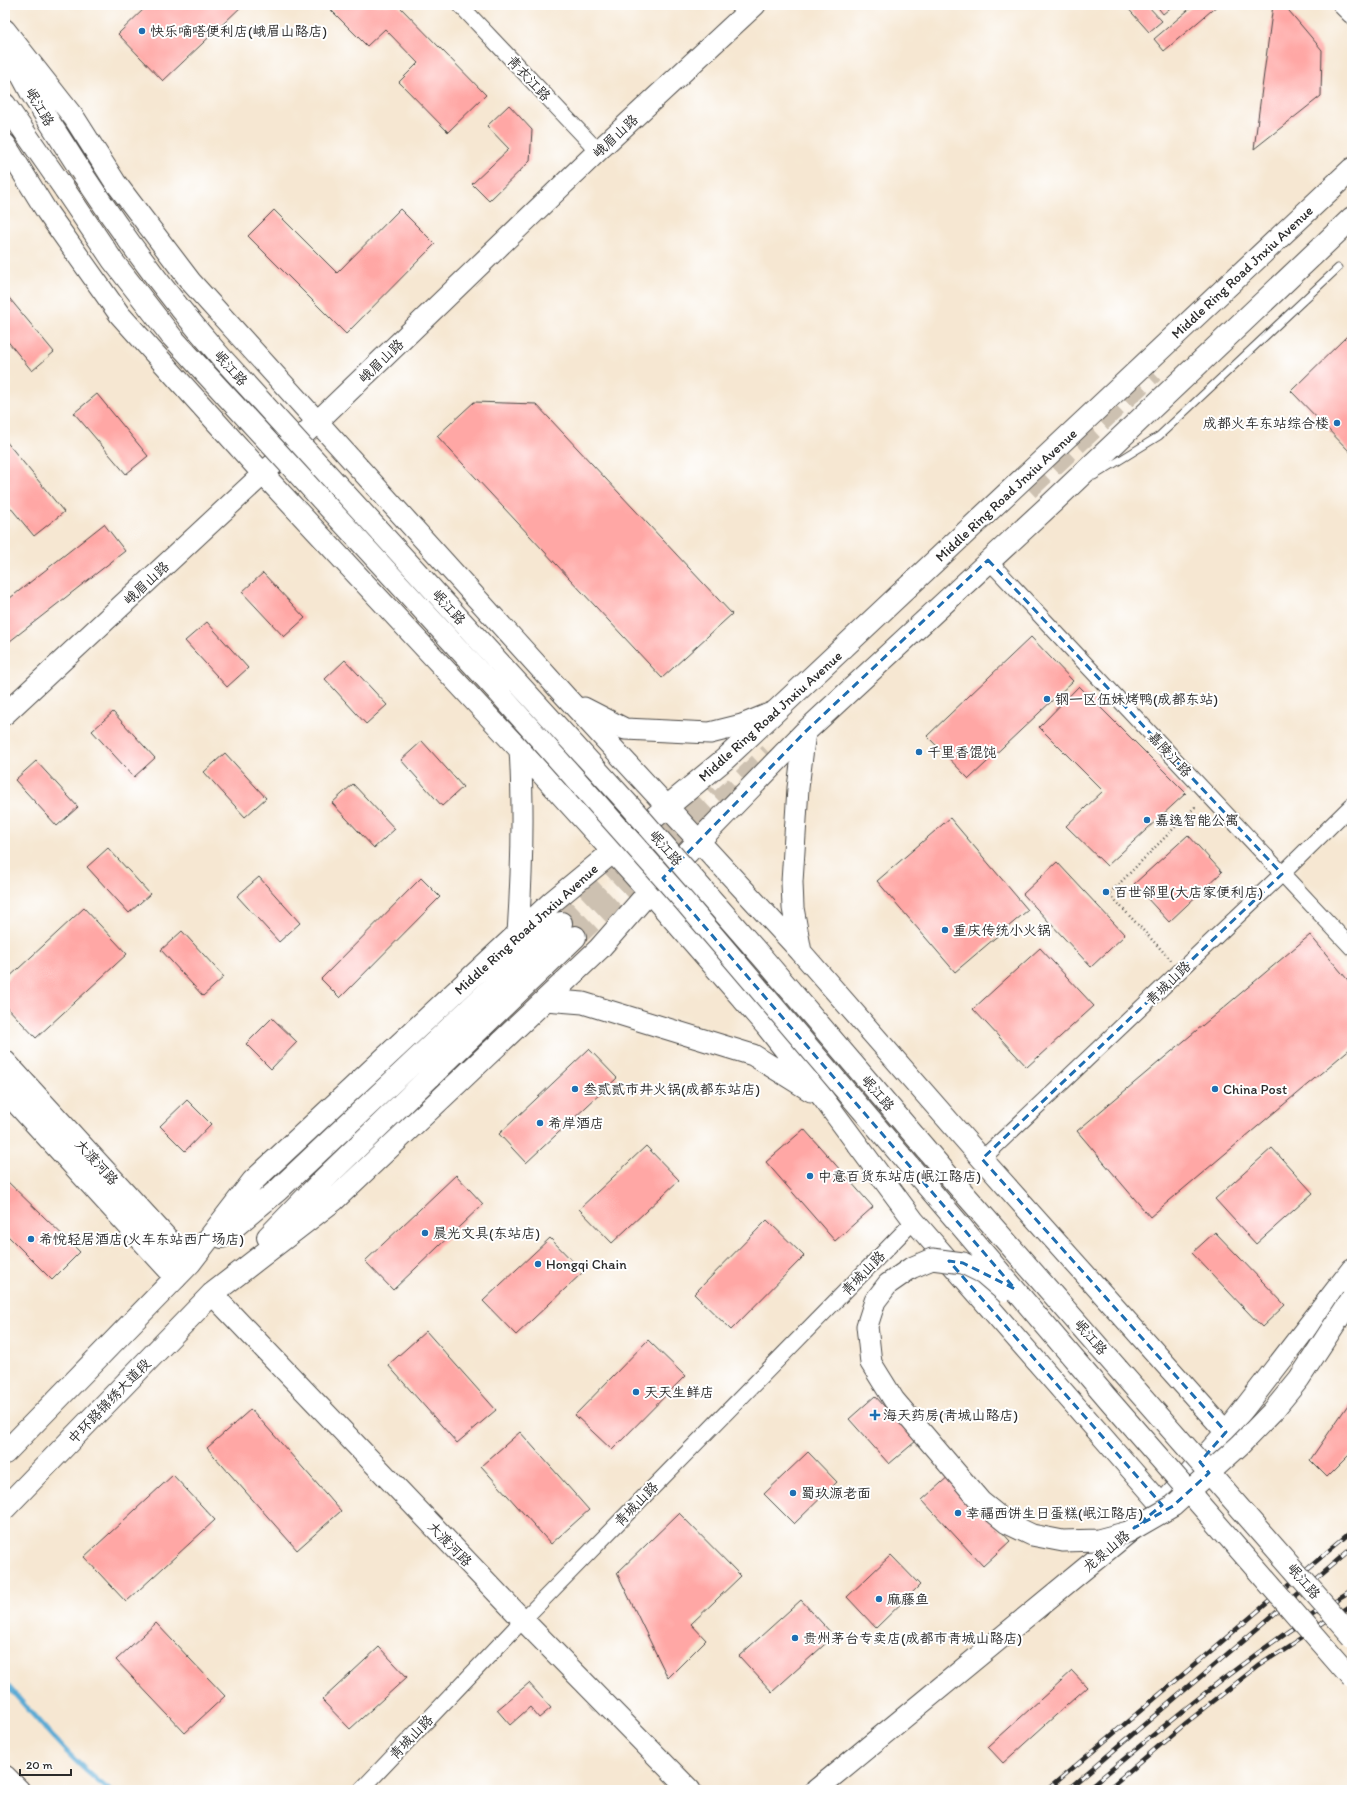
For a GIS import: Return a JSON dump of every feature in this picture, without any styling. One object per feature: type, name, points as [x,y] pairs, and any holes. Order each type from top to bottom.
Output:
[{"type":"main road","name":"峨眉山路","points":[[5,714],[263,474],[598,151],[755,5]]},
{"type":"main road","points":[[1344,5],[1352,13]]},
{"type":"main road","name":"岷江路","points":[[5,30],[74,119],[115,182],[191,282],[566,697],[801,952],[982,1159],[1226,1432]]},
{"type":"main road","name":"岷江路","points":[[5,43],[31,93],[116,225],[151,273],[206,340],[631,807],[948,1175],[1352,1636]]},
{"type":"main road","name":"岷江路","points":[[5,104],[113,261],[172,337],[498,692],[684,901],[1047,1327],[1352,1679]]},
{"type":"main road","points":[[5,144],[47,212],[120,315],[263,474],[614,852],[766,1026],[823,1098],[914,1221],[1162,1505]]},
{"type":"main road","name":"Middle Ring Road Jnxiu Avenue","points":[[183,1271],[253,1181],[552,902],[726,759],[1352,169]]},
{"type":"main road","points":[[212,1294],[334,1200],[546,1000],[599,949],[649,892],[805,732],[988,560],[1053,502],[1352,218]]},
{"type":"main road","points":[[566,697],[594,714],[625,729],[710,733],[742,725],[778,710]]},
{"type":"main road","points":[[801,952],[793,908],[792,882],[798,788],[805,732]]},
{"type":"main road","points":[[518,934],[521,888],[523,800],[520,750]]},
{"type":"main road","points":[[5,1453],[183,1271],[278,1190],[568,930],[212,1294]]},
{"type":"main road","points":[[546,1000],[582,1003],[753,1055],[823,1098]]},
{"type":"main road","name":"大渡河路","points":[[5,1061],[183,1271]]},
{"type":"main road","name":"大渡河路","points":[[5,1091],[183,1271]]},
{"type":"main road","points":[[1047,1327],[983,1273],[963,1263],[932,1260],[911,1268],[888,1284],[875,1301],[867,1326],[871,1363],[894,1400],[980,1502],[1007,1523],[1032,1535],[1063,1541],[1098,1540],[1128,1532],[1173,1506],[1240,1445],[1272,1412],[1299,1380],[1352,1298]]},
{"type":"main road","name":"龙泉山路","points":[[816,1790],[1162,1505],[1226,1432],[1352,1269]]},
{"type":"main road","name":"大渡河路","points":[[212,1294],[523,1620],[690,1790]]},
{"type":"main road","name":"中环路锦绣大道段","points":[[5,1508],[212,1294]]},
{"type":"main road","points":[[5,1776],[19,1790]]},
{"type":"street","name":"青衣江路","points":[[460,5],[598,151]]},
{"type":"street","name":"嘉陵江路","points":[[988,560],[1352,948]]},
{"type":"street","name":"青城山路","points":[[982,1159],[1282,874],[1352,805]]},
{"type":"street","name":"青城山路","points":[[361,1790],[523,1620],[914,1221]]},
{"type":"lane","points":[[1053,502],[1159,436],[1338,268]]},
{"type":"path","points":[[1181,970],[1109,894],[1207,794]]},
{"type":"highlighted area","points":[[988,560],[1282,874],[982,1159],[1226,1432],[1200,1462],[1209,1473],[1173,1506],[1134,1528],[1162,1505],[949,1261],[963,1263],[1015,1289],[663,878],[805,732]]},
{"type":"building","points":[[148,5],[243,5],[163,81],[118,34]]},
{"type":"building","points":[[326,5],[398,5],[486,95],[448,132],[399,82],[418,63],[385,29],[367,46]]},
{"type":"building","points":[[1125,5],[1147,5],[1162,21],[1149,32]]},
{"type":"building","points":[[1156,5],[1174,5],[1163,14]]},
{"type":"building","points":[[1194,5],[1218,5],[1164,51],[1154,39]]},
{"type":"building","points":[[1273,5],[1284,5],[1322,50],[1321,96],[1254,149]]},
{"type":"building","points":[[509,105],[532,130],[530,161],[489,201],[472,184],[509,149],[487,126]]},
{"type":"building","points":[[400,209],[435,244],[346,334],[248,236],[274,210],[337,273]]},
{"type":"building","points":[[5,293],[54,352],[32,371],[5,338]]},
{"type":"building","name":"成都火车东站综合楼","points":[[1347,336],[1352,341],[1352,454],[1291,391]]},
{"type":"building","points":[[97,394],[148,456],[126,474],[74,413]]},
{"type":"building","points":[[474,402],[536,404],[732,614],[662,678],[437,436]]},
{"type":"building","points":[[5,440],[64,512],[34,536],[5,501]]},
{"type":"building","points":[[104,524],[125,551],[5,645],[5,602]]},
{"type":"building","points":[[263,573],[305,618],[284,637],[242,592]]},
{"type":"building","points":[[207,622],[248,668],[227,687],[185,641]]},
{"type":"building","points":[[1031,637],[1073,681],[969,779],[927,736]]},
{"type":"building","points":[[345,660],[387,705],[366,724],[325,679]]},
{"type":"building","points":[[1079,686],[1186,793],[1107,866],[1066,826],[1103,791],[1039,727]]},
{"type":"building","points":[[113,712],[155,758],[134,777],[92,731]]},
{"type":"building","points":[[422,741],[463,787],[442,806],[401,760]]},
{"type":"building","points":[[225,753],[266,798],[245,817],[204,772]]},
{"type":"building","points":[[36,761],[78,807],[57,826],[15,780]]},
{"type":"building","points":[[353,784],[395,829],[374,848],[332,803]]},
{"type":"building","points":[[950,818],[1028,910],[955,972],[877,881]]},
{"type":"building","points":[[1188,835],[1222,872],[1169,922],[1134,884]]},
{"type":"building","points":[[108,848],[150,894],[129,913],[87,867]]},
{"type":"building","points":[[1057,862],[1125,935],[1091,967],[1023,894]]},
{"type":"building","points":[[259,877],[300,923],[279,942],[237,896]]},
{"type":"building","points":[[421,878],[440,897],[340,998],[321,979]]},
{"type":"building","points":[[84,908],[127,954],[36,1038],[5,1005],[5,981]]},
{"type":"building","points":[[182,931],[224,977],[203,996],[161,950]]},
{"type":"building","name":"China Post","points":[[1310,935],[1352,985],[1352,1047],[1150,1217],[1077,1131]]},
{"type":"building","points":[[1040,948],[1094,1006],[1027,1067],[973,1009]]},
{"type":"building","points":[[272,1018],[297,1042],[271,1069],[246,1044]]},
{"type":"building","points":[[589,1049],[617,1078],[526,1163],[499,1134]]},
{"type":"building","points":[[187,1100],[211,1124],[185,1151],[160,1126]]},
{"type":"building","points":[[804,1129],[873,1207],[835,1241],[766,1162]]},
{"type":"building","points":[[646,1146],[679,1180],[612,1243],[579,1209]]},
{"type":"building","points":[[1272,1148],[1313,1193],[1256,1244],[1215,1199]]},
{"type":"building","points":[[456,1175],[483,1204],[393,1290],[365,1261]]},
{"type":"building","points":[[5,1179],[80,1252],[52,1280],[5,1233]]},
{"type":"building","points":[[767,1220],[804,1256],[731,1330],[694,1294]]},
{"type":"building","points":[[1215,1232],[1285,1305],[1262,1327],[1192,1253]]},
{"type":"building","points":[[550,1238],[583,1272],[516,1335],[483,1301]]},
{"type":"building","points":[[426,1331],[496,1410],[457,1443],[388,1365]]},
{"type":"building","points":[[648,1340],[685,1376],[612,1450],[575,1415]]},
{"type":"building","points":[[875,1396],[916,1441],[889,1464],[849,1419]]},
{"type":"building","points":[[1352,1399],[1352,1452],[1327,1477],[1310,1460]]},
{"type":"building","points":[[251,1409],[341,1511],[297,1550],[207,1448]]},
{"type":"building","points":[[520,1432],[589,1510],[551,1544],[481,1466]]},
{"type":"building","points":[[808,1452],[837,1482],[794,1524],[764,1494]]},
{"type":"building","points":[[173,1475],[215,1520],[126,1602],[84,1557]]},
{"type":"building","points":[[950,1475],[1010,1541],[983,1566],[922,1500]]},
{"type":"building","points":[[679,1513],[741,1576],[691,1624],[706,1640],[668,1678],[617,1573]]},
{"type":"building","points":[[891,1555],[920,1585],[876,1628],[847,1597]]},
{"type":"building","points":[[801,1600],[834,1636],[772,1692],[739,1656]]},
{"type":"building","points":[[156,1623],[225,1696],[185,1733],[116,1660]]},
{"type":"building","points":[[379,1647],[407,1677],[350,1729],[322,1700]]},
{"type":"building","points":[[1072,1671],[1087,1687],[1003,1763],[988,1747]]},
{"type":"building","points":[[529,1683],[551,1708],[539,1718],[530,1707],[510,1725],[497,1710]]},
{"type":"waterway","points":[[5,1683],[67,1752],[109,1790]]},
{"type":"tunnel","points":[[1028,489],[1153,372]]},
{"type":"tunnel","points":[[575,937],[770,754]]},
{"type":"tunnel","points":[[561,923],[709,784]]},
{"type":"railway","points":[[1047,1790],[1352,1531]]},
{"type":"railway","points":[[1067,1790],[1352,1548]]},
{"type":"railway","points":[[1087,1790],[1183,1711],[1282,1635],[1352,1590]]},
{"type":"railway","points":[[1107,1790],[1186,1723],[1258,1666],[1352,1605]]},
{"type":"place","name":"快乐嘀嗒便利店(峨眉山路店)","points":[[142,31]]},
{"type":"place","name":"成都火车东站综合楼","points":[[1337,423]]},
{"type":"place","name":"钢一区伍妹烤鸭(成都东站)","points":[[1047,699]]},
{"type":"place","name":"千里香馄饨","points":[[919,752]]},
{"type":"place","name":"嘉逸智能公寓","points":[[1147,820]]},
{"type":"place","name":"百世邻里(大店家便利店)","points":[[1106,892]]},
{"type":"place","name":"重庆传统小火锅","points":[[945,930]]},
{"type":"place","name":"叁贰贰市井火锅(成都东站店)","points":[[575,1089]]},
{"type":"place","name":"China Post","points":[[1215,1089]]},
{"type":"place","name":"希岸酒店","points":[[540,1123]]},
{"type":"place","name":"中意百货东站店(岷江路店)","points":[[810,1176]]},
{"type":"place","name":"晨光文具(东站店)","points":[[425,1233]]},
{"type":"place","name":"希悦轻居酒店(火车东站西广场店)","points":[[31,1239]]},
{"type":"place","name":"Hongqi Chain","points":[[538,1264]]},
{"type":"place","name":"天天生鲜店","points":[[636,1392]]},
{"type":"place","name":"海天药房(青城山路店)","points":[[875,1415]]},
{"type":"place","name":"蜀玖源老面","points":[[793,1493]]},
{"type":"place","name":"幸福西饼生日蛋糕(岷江路店)","points":[[958,1513]]},
{"type":"place","name":"麻藤鱼","points":[[879,1599]]},
{"type":"place","name":"贵州茅台专卖店(成都市青城山路店)","points":[[795,1638]]}]
